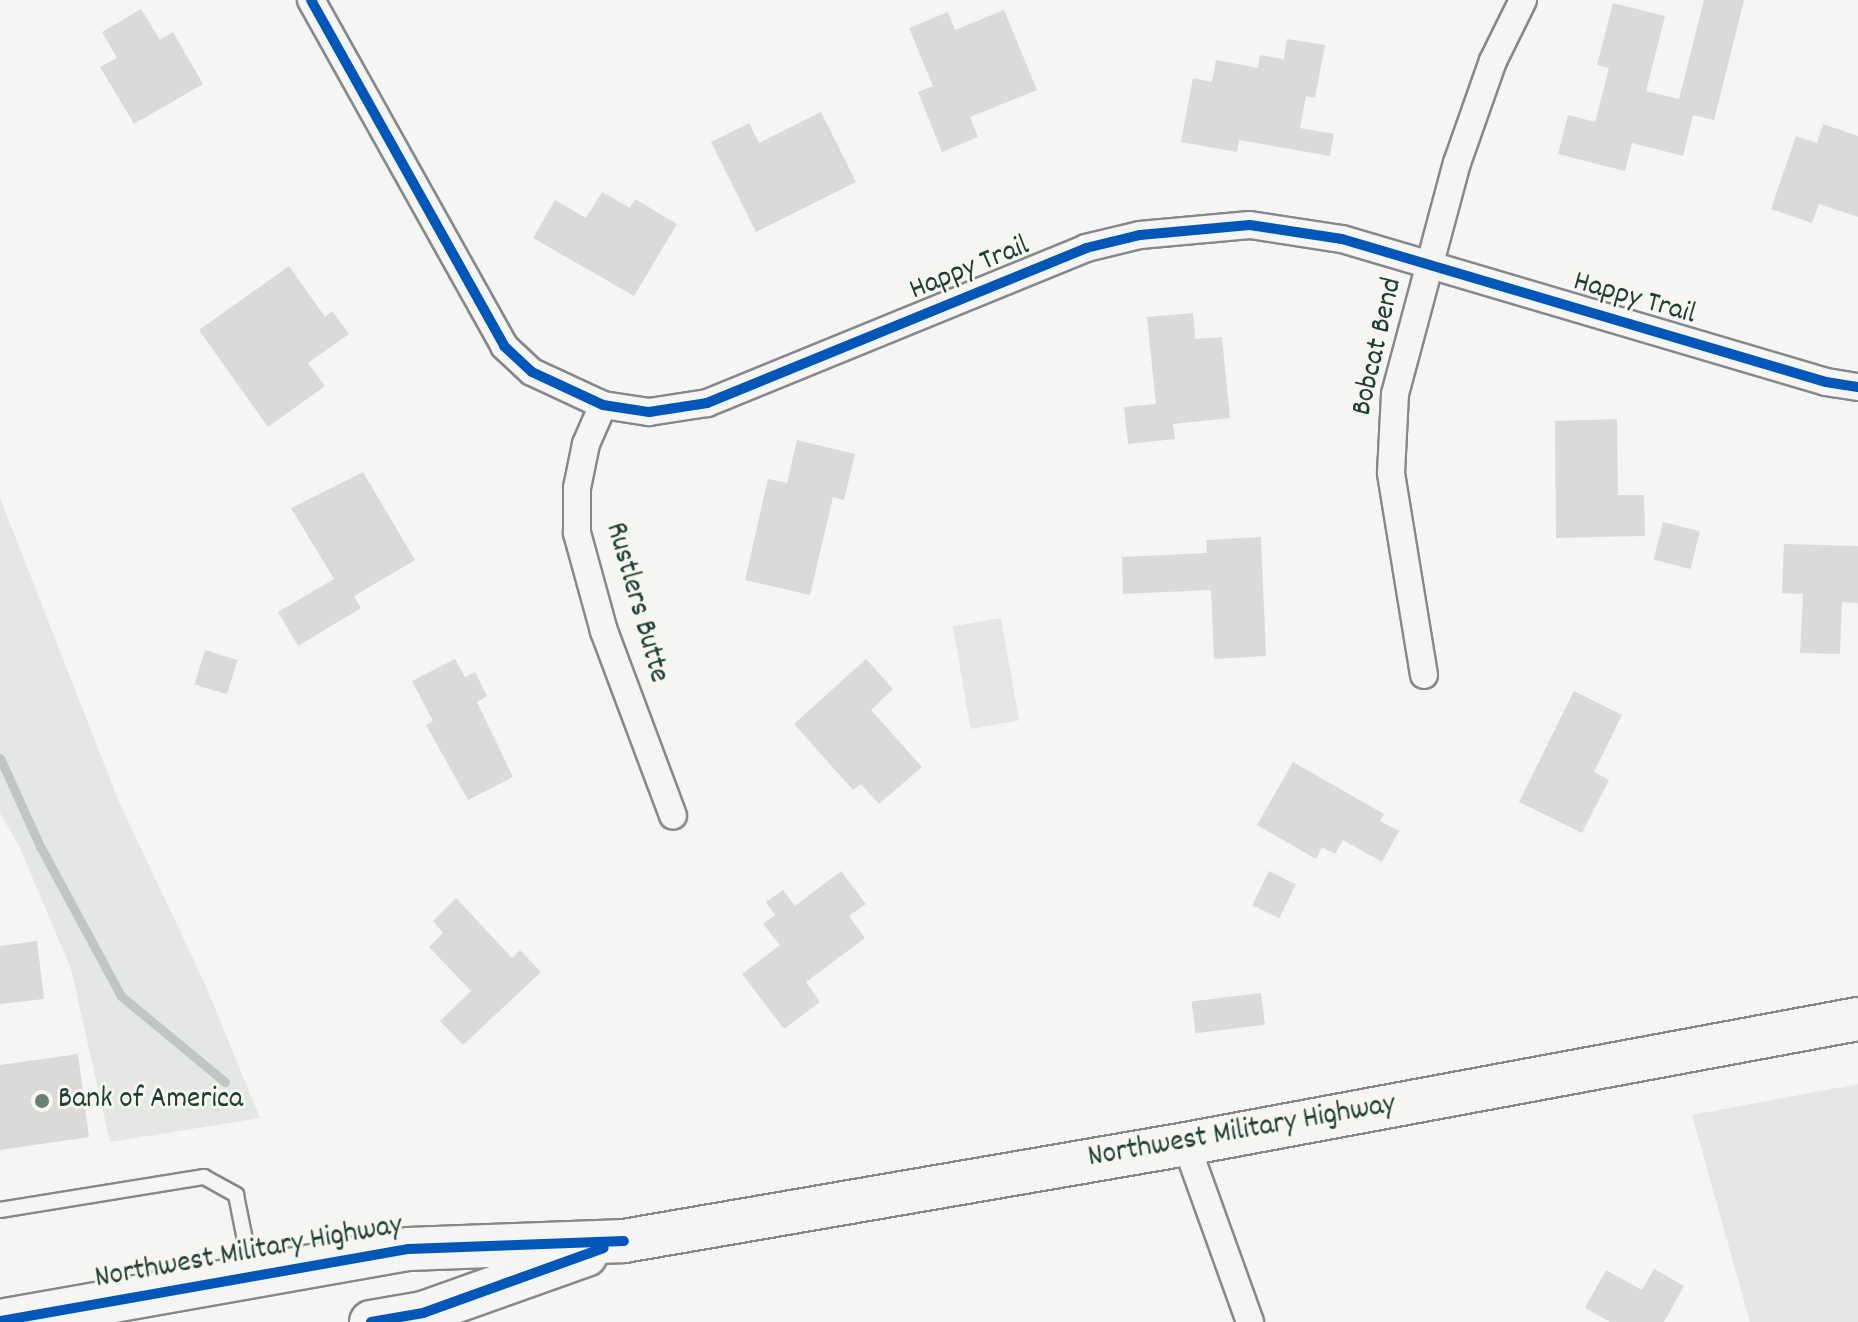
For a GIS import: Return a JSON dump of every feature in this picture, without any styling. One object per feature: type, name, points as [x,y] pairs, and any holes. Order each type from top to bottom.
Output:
[{"type":"main road","name":"Northwest Military Highway","points":[[0,1321],[409,1249],[624,1241],[1186,1144],[1858,1019]]},
{"type":"main road","name":"Northwest Military Highway","points":[[371,1322],[423,1313],[624,1241]]},
{"type":"street","name":"Happy Trail","points":[[311,0],[504,346],[566,392],[603,405],[649,412],[707,403],[1086,248],[1140,235],[1250,225],[1342,239],[1826,382],[1858,387]]},
{"type":"street","name":"Bobcat Bend","points":[[1424,675],[1391,473],[1391,433],[1403,355],[1431,265],[1457,163],[1493,61],[1523,0]]},
{"type":"street","name":"Rustlers Butte","points":[[603,405],[586,444],[577,488],[577,533],[604,631],[673,816]]},
{"type":"street","points":[[1186,1144],[1250,1322]]},
{"type":"lane","points":[[0,1210],[204,1177],[236,1195],[253,1277]]},
{"type":"shaded area","points":[[0,498],[119,802],[205,984],[260,1118],[110,1142],[71,969],[20,848],[0,813]]},
{"type":"shaded area","points":[[1001,618],[1019,720],[971,729],[953,627]]},
{"type":"shaded area","points":[[1858,1084],[1858,1322],[1750,1322],[1692,1115]]},
{"type":"building","points":[[1704,0],[1744,0],[1714,120],[1693,115],[1683,156],[1632,143],[1625,171],[1558,154],[1568,115],[1595,122],[1609,68],[1597,65],[1613,3],[1665,16],[1646,91],[1679,99]]},
{"type":"building","points":[[141,9],[160,40],[173,32],[203,84],[134,124],[100,67],[117,58],[102,32]]},
{"type":"building","points":[[1004,10],[1037,90],[970,117],[978,137],[942,152],[918,92],[933,86],[909,28],[948,12],[955,30]]},
{"type":"building","points":[[1287,39],[1325,45],[1315,98],[1306,96],[1300,128],[1334,134],[1330,156],[1239,140],[1237,152],[1181,142],[1193,78],[1212,82],[1216,60],[1258,68],[1260,55],[1284,59]]},
{"type":"building","points":[[821,112],[856,182],[756,232],[711,142],[749,123],[759,143]]},
{"type":"building","points":[[1823,124],[1858,136],[1858,217],[1819,204],[1812,223],[1771,209],[1796,136],[1817,143]]},
{"type":"building","points":[[602,192],[630,208],[635,199],[677,224],[634,296],[533,238],[555,200],[586,218]]},
{"type":"building","points":[[289,266],[325,317],[332,311],[349,334],[308,363],[325,386],[268,427],[199,330]]},
{"type":"building","points":[[1193,313],[1195,339],[1222,337],[1230,418],[1173,424],[1175,439],[1128,444],[1124,407],[1156,404],[1147,317]]},
{"type":"building","points":[[1617,419],[1618,495],[1644,495],[1645,536],[1556,538],[1555,421]]},
{"type":"building","points":[[797,440],[855,454],[844,500],[833,497],[810,595],[745,580],[768,479],[787,483]]},
{"type":"building","points":[[363,472],[415,560],[354,596],[361,608],[298,646],[278,612],[334,579],[291,508]]},
{"type":"building","points":[[1663,522],[1700,531],[1690,569],[1654,560]]},
{"type":"building","points":[[1261,537],[1266,656],[1214,659],[1211,590],[1123,594],[1122,557],[1207,553],[1206,540]]},
{"type":"building","points":[[1784,544],[1858,546],[1858,603],[1842,602],[1840,654],[1800,653],[1803,594],[1782,593]]},
{"type":"building","points":[[205,650],[238,660],[227,694],[194,684]]},
{"type":"building","points":[[455,659],[465,677],[475,672],[487,696],[477,702],[513,777],[468,800],[426,725],[433,721],[412,681]]},
{"type":"building","points":[[866,659],[893,689],[871,710],[922,767],[879,804],[861,784],[853,790],[794,724]]},
{"type":"building","points":[[1574,691],[1622,715],[1594,772],[1609,780],[1582,833],[1519,802]]},
{"type":"building","points":[[1293,762],[1384,814],[1380,821],[1399,831],[1382,862],[1343,840],[1335,854],[1322,847],[1316,859],[1257,825]]},
{"type":"building","points":[[841,871],[866,904],[849,916],[865,938],[806,982],[820,1002],[784,1029],[742,974],[780,945],[763,924],[775,915],[766,902],[783,890],[795,906]]},
{"type":"building","points":[[1269,871],[1296,884],[1279,918],[1252,905]]},
{"type":"building","points":[[456,898],[512,958],[520,950],[541,972],[463,1045],[440,1021],[471,991],[429,947],[443,933],[433,921]]},
{"type":"building","points":[[37,941],[44,999],[0,1004],[0,946]]},
{"type":"building","points":[[1261,993],[1265,1025],[1195,1033],[1192,1002]]},
{"type":"building","name":"Bank of America","points":[[78,1054],[89,1137],[0,1150],[0,1065]]},
{"type":"building","points":[[1654,1269],[1684,1286],[1664,1322],[1610,1322],[1585,1308],[1606,1270],[1642,1290]]},
{"type":"waterway","points":[[0,758],[40,846],[121,996],[225,1082]]},
{"type":"cycle path","points":[[311,0],[504,346],[532,372],[603,405],[649,412],[707,403],[1086,248],[1140,235],[1250,225],[1342,239],[1826,382],[1858,387]]},
{"type":"cycle path","points":[[0,1321],[409,1249],[624,1241]]},
{"type":"cycle path","points":[[371,1322],[423,1313],[604,1248]]},
{"type":"place","name":"Bank of America","points":[[42,1101]]}]
